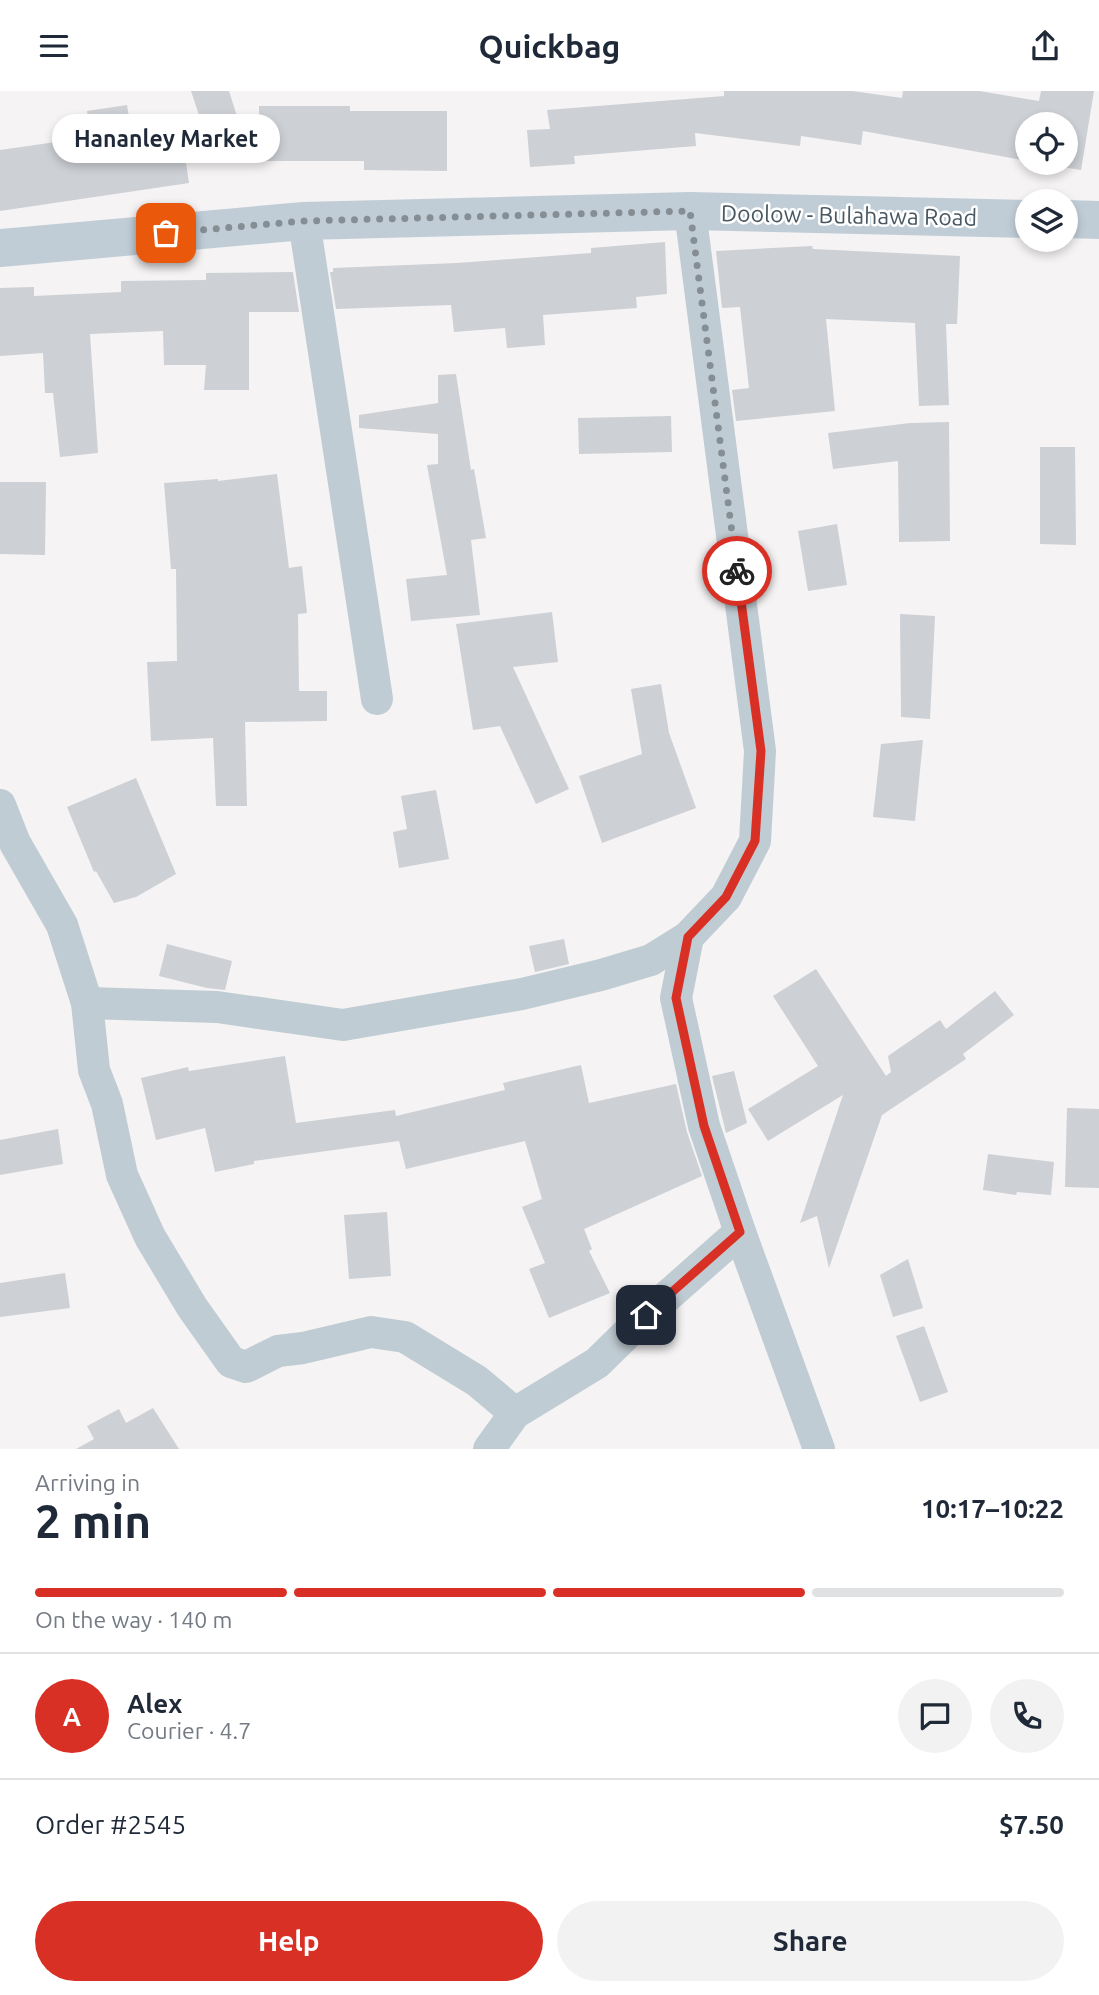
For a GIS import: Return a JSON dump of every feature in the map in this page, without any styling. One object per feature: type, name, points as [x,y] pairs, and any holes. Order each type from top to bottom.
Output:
[{"type":"main road","name":"Doolow - Bulahawa Road","points":[[0,248],[304,221],[690,211],[1015,219]]},
{"type":"main road","points":[[1078,219],[1099,220]]},
{"type":"street","points":[[87,1003],[217,1006],[343,1025],[522,994],[652,960],[688,937],[726,897],[755,841],[761,751],[690,211]]},
{"type":"street","points":[[304,221],[377,699]]},
{"type":"street","points":[[0,805],[15,843],[62,925],[87,1003],[94,1070],[107,1104],[122,1175],[150,1237],[192,1307],[232,1362],[246,1367],[278,1351],[371,1332],[405,1337],[477,1381],[515,1413]]},
{"type":"street","points":[[688,937],[676,998],[704,1126],[819,1449]]},
{"type":"street","points":[[489,1449],[515,1413],[597,1363],[646,1315],[740,1232]]},
{"type":"building","points":[[191,91],[229,91],[240,126],[206,136]]},
{"type":"building","points":[[724,91],[852,91],[902,98],[903,91],[979,91],[1039,101],[1041,91],[1094,91],[1081,170],[1078,170],[1078,112],[1015,112],[1015,159],[863,131],[861,145],[801,136],[800,146],[695,133],[696,146],[574,156],[575,164],[530,167],[527,130],[550,129],[547,110],[724,96]]},
{"type":"building","points":[[127,105],[131,130],[180,123],[189,183],[0,211],[0,150],[91,137],[87,111]]},
{"type":"building","points":[[259,106],[350,106],[350,111],[447,111],[447,171],[364,170],[364,161],[259,161]]},
{"type":"building","points":[[665,242],[667,294],[636,297],[637,308],[543,315],[545,345],[507,348],[505,328],[454,332],[451,305],[336,309],[330,272],[333,272],[333,268],[457,263],[591,253],[591,248]]},
{"type":"building","points":[[812,246],[813,249],[960,256],[957,324],[946,324],[949,405],[919,406],[915,323],[826,319],[835,411],[736,421],[732,390],[749,388],[740,307],[722,308],[716,251]]},
{"type":"building","points":[[293,272],[299,312],[249,312],[249,390],[204,390],[206,365],[164,365],[163,331],[90,334],[98,453],[60,457],[53,393],[45,393],[43,353],[0,356],[0,288],[34,287],[34,296],[121,292],[121,281],[206,280],[206,273]]},
{"type":"building","points":[[456,374],[471,470],[474,469],[486,538],[471,540],[480,615],[411,621],[406,579],[447,575],[427,465],[438,464],[438,434],[359,428],[359,415],[438,403],[438,375]]},
{"type":"building","points":[[671,416],[672,452],[579,454],[578,418]]},
{"type":"building","points":[[949,422],[950,541],[899,542],[898,461],[833,469],[828,433],[910,423]]},
{"type":"building","points":[[1040,447],[1075,447],[1076,545],[1040,544]]},
{"type":"building","points":[[277,474],[289,568],[302,566],[307,613],[298,614],[299,691],[327,691],[327,721],[245,722],[247,806],[216,806],[213,738],[151,741],[147,662],[177,661],[176,569],[171,569],[164,483],[218,481]]},
{"type":"building","points":[[0,482],[46,482],[45,555],[0,554]]},
{"type":"building","points":[[837,524],[847,585],[808,591],[798,531]]},
{"type":"building","points":[[552,612],[558,662],[513,667],[569,789],[536,804],[500,726],[473,730],[456,624]]},
{"type":"building","points":[[900,614],[935,616],[930,719],[901,717]]},
{"type":"building","points":[[661,684],[669,733],[696,808],[602,843],[579,776],[642,754],[631,689]]},
{"type":"building","points":[[923,740],[915,821],[873,817],[881,744]]},
{"type":"building","points":[[136,778],[176,874],[136,897],[114,903],[96,871],[94,872],[67,807]]},
{"type":"building","points":[[436,790],[449,859],[399,868],[393,832],[407,829],[401,796]]},
{"type":"building","points":[[564,939],[569,964],[535,972],[529,946]]},
{"type":"building","points":[[167,944],[232,961],[225,990],[159,976]]},
{"type":"building","points":[[816,969],[886,1076],[891,1072],[888,1056],[940,1020],[946,1029],[995,991],[1014,1015],[963,1054],[966,1059],[882,1115],[829,1268],[817,1216],[800,1223],[843,1095],[768,1141],[748,1109],[818,1066],[773,996]]},
{"type":"building","points":[[285,1056],[296,1123],[395,1110],[396,1116],[505,1090],[503,1083],[581,1065],[589,1103],[676,1084],[687,1132],[702,1176],[584,1229],[592,1249],[589,1251],[610,1293],[549,1318],[529,1269],[545,1263],[522,1207],[542,1199],[525,1141],[406,1169],[399,1141],[254,1161],[254,1164],[215,1172],[205,1128],[156,1140],[141,1078],[188,1067],[189,1071]]},
{"type":"building","points":[[734,1071],[747,1123],[726,1133],[712,1076]]},
{"type":"building","points":[[1067,1108],[1099,1109],[1099,1188],[1065,1187]]},
{"type":"building","points":[[58,1129],[63,1164],[0,1175],[0,1140]]},
{"type":"building","points":[[988,1154],[1054,1162],[1051,1195],[1017,1192],[1016,1195],[983,1190]]},
{"type":"building","points":[[387,1212],[391,1276],[349,1279],[344,1215]]},
{"type":"building","points":[[908,1259],[923,1308],[893,1317],[880,1275]]},
{"type":"building","points":[[65,1273],[70,1308],[0,1317],[0,1283]]},
{"type":"building","points":[[924,1326],[948,1392],[920,1402],[896,1336]]},
{"type":"building","points":[[153,1408],[179,1449],[76,1449],[94,1439],[87,1426],[119,1409],[126,1423]]},
{"type":"way so far","points":[[166,233],[304,221],[690,211],[737,571]]},
{"type":"place","name":"Hananley Market","points":[[166,233]]},
{"type":"route","points":[[646,1315],[740,1232],[704,1126],[676,998],[688,937],[726,897],[755,841],[761,751],[737,571]]}]
